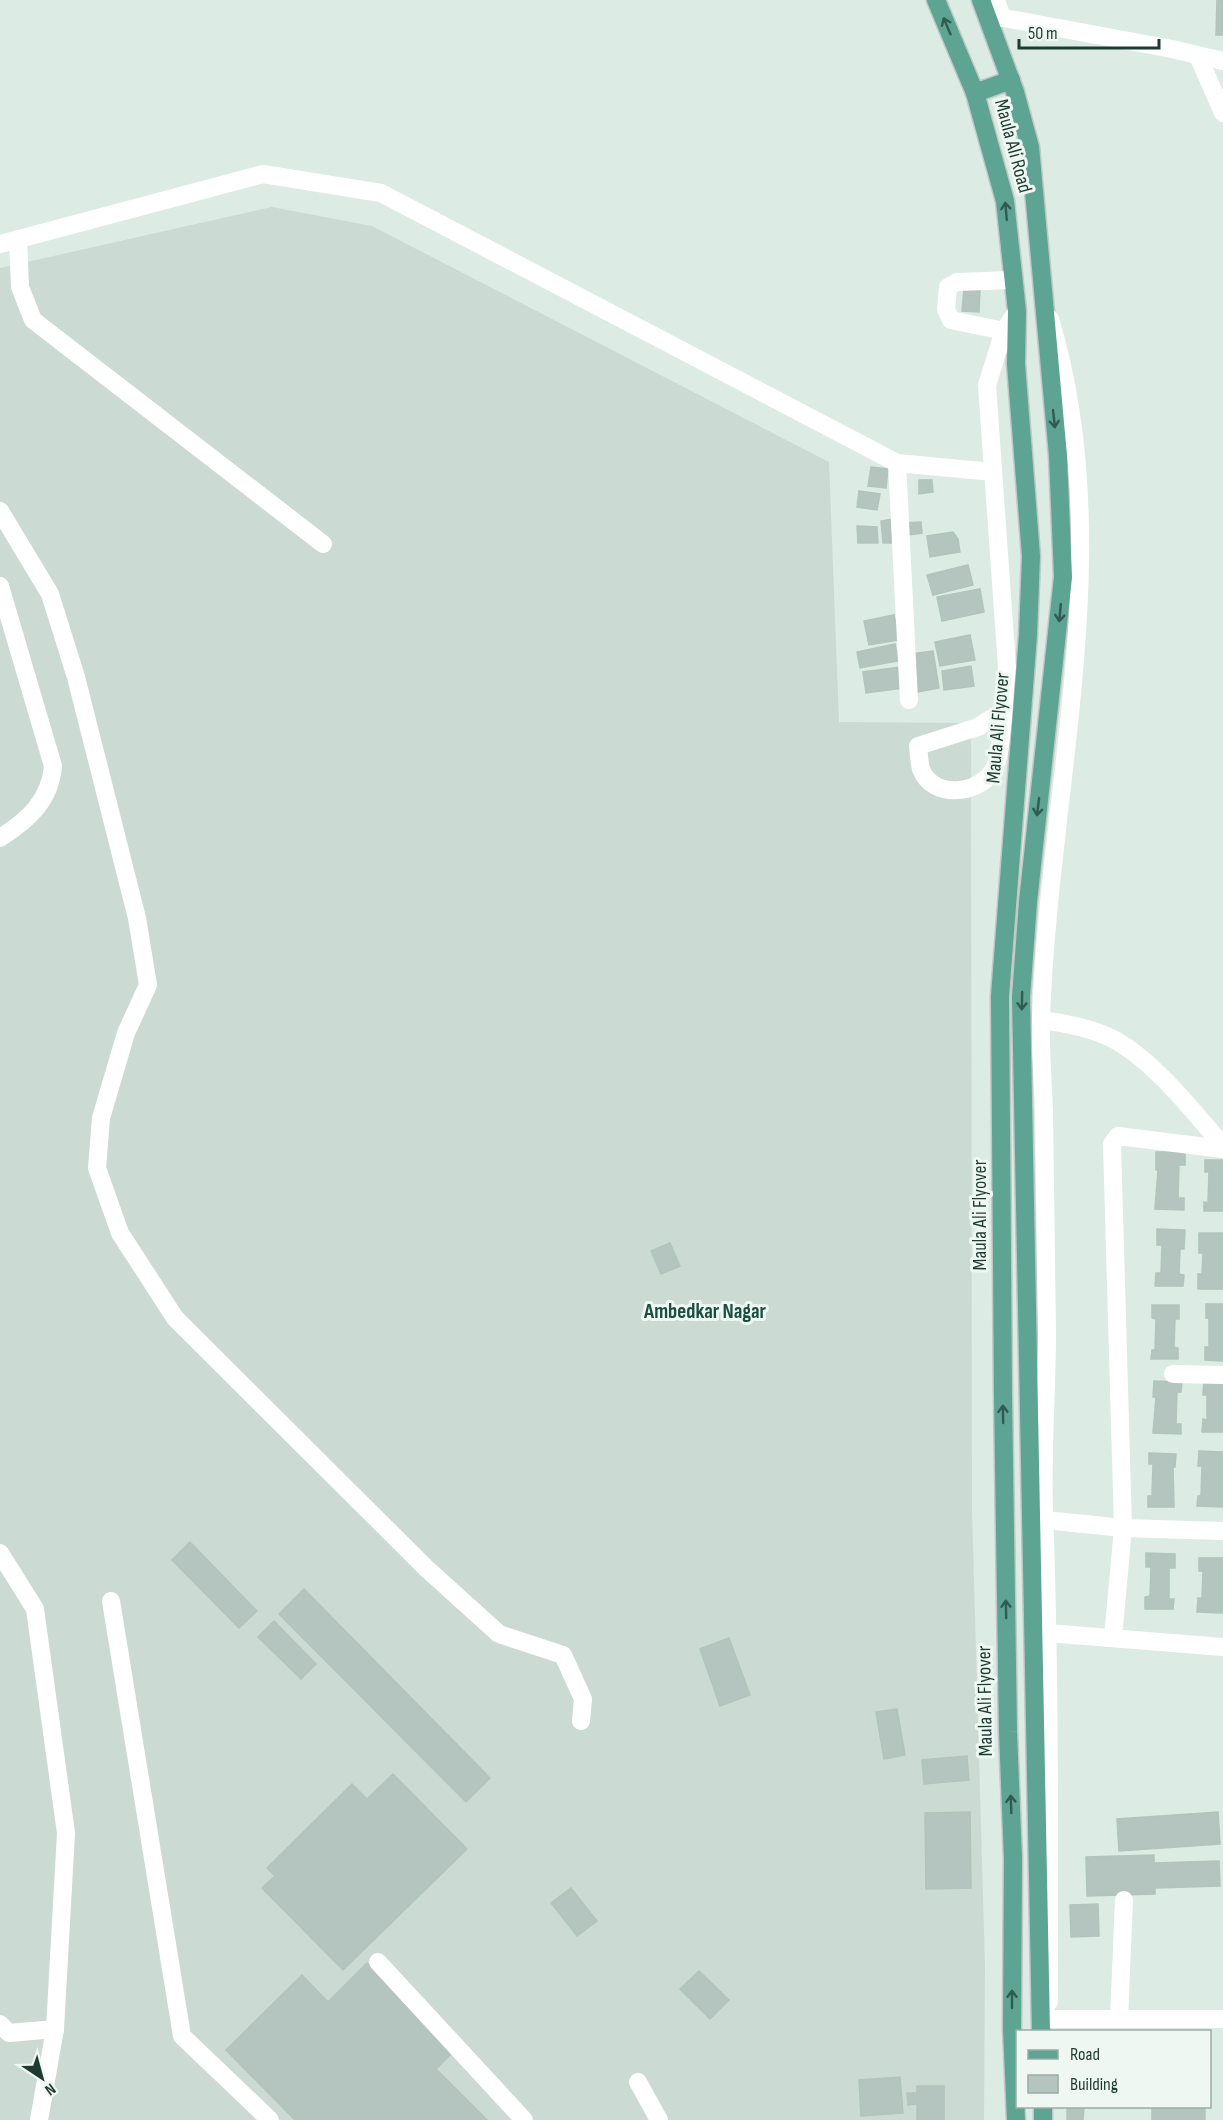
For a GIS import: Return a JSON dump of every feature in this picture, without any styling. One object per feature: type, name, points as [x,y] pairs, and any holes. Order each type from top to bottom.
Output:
[{"type":"main road","name":"Maula Ali Road","points":[[936,0],[975,93],[1005,201],[1017,311]]},
{"type":"main road","name":"Maula Ali Road","points":[[992,8],[1030,147],[1043,297]]},
{"type":"main road","points":[[975,93],[1011,80]]},
{"type":"main road","points":[[1009,244],[1039,240]]},
{"type":"main road","points":[[1043,297],[1058,456],[1063,577],[1028,902],[1021,997],[1046,2027]]},
{"type":"main road","name":"Maula Ali Flyover","points":[[1016,2120],[1012,2030],[1013,1859],[1008,1732],[1000,996],[1028,635],[1031,556],[1016,364],[1017,311]]},
{"type":"street","points":[[992,8],[1220,61]]},
{"type":"street","points":[[1198,56],[1223,113]]},
{"type":"street","points":[[0,244],[263,174],[381,193],[897,463],[993,472]]},
{"type":"street","points":[[18,239],[20,287],[33,320],[322,544]]},
{"type":"street","points":[[1004,331],[951,320],[946,309],[948,287],[957,282],[1013,280]]},
{"type":"street","points":[[1043,297],[1061,354],[1077,451],[1078,558],[1077,652],[1052,875],[1041,1020],[1047,1335],[1046,2027],[1119,2019],[1223,2019]]},
{"type":"street","points":[[1002,712],[978,726],[918,746],[921,770],[933,783],[946,789],[980,786],[991,776],[997,764],[1007,667],[987,385],[1004,331],[1017,311]]},
{"type":"street","points":[[897,463],[909,700]]},
{"type":"street","points":[[0,511],[50,594],[76,677],[137,918],[148,985],[126,1033],[101,1118],[97,1168],[120,1233],[175,1318],[426,1568],[499,1634],[563,1655],[583,1699],[580,1721]]},
{"type":"street","points":[[0,586],[53,766],[52,778],[39,808],[26,822],[0,838]]},
{"type":"street","points":[[1041,1020],[1079,1028],[1115,1040],[1174,1090],[1223,1147]]},
{"type":"street","points":[[1113,1638],[1123,1528],[1112,1144],[1118,1136],[1223,1147]]},
{"type":"street","points":[[1173,1374],[1223,1375]]},
{"type":"street","points":[[1045,1520],[1123,1528],[1223,1531]]},
{"type":"street","points":[[0,1553],[35,1609],[66,1833],[55,2029],[39,2120]]},
{"type":"street","points":[[111,1601],[182,2036],[270,2120]]},
{"type":"street","points":[[1047,1633],[1223,1647]]},
{"type":"street","points":[[1119,2019],[1124,1900]]},
{"type":"street","points":[[378,1962],[524,2120]]},
{"type":"street","points":[[0,2024],[9,2033],[55,2029]]},
{"type":"street","points":[[638,2082],[659,2120]]},
{"type":"shaded area","points":[[272,207],[372,226],[829,462],[839,722],[971,723],[972,1510],[985,1966],[984,2120],[0,2120],[0,268]]},
{"type":"building","points":[[1217,0],[1223,0],[1223,35],[1216,35]]},
{"type":"building","points":[[964,288],[980,289],[979,312],[962,311]]},
{"type":"building","points":[[871,467],[888,469],[886,488],[868,486]]},
{"type":"building","points":[[919,480],[932,480],[933,492],[919,494]]},
{"type":"building","points":[[859,491],[880,494],[877,510],[857,507]]},
{"type":"building","points":[[892,519],[896,543],[883,543],[881,521]]},
{"type":"building","points":[[921,522],[922,533],[902,536],[901,523]]},
{"type":"building","points":[[857,526],[877,527],[878,543],[858,543]]},
{"type":"building","points":[[953,532],[958,539],[960,552],[930,557],[927,536]]},
{"type":"building","points":[[968,565],[973,585],[933,595],[927,575]]},
{"type":"building","points":[[980,589],[984,612],[942,621],[937,597]]},
{"type":"building","points":[[894,615],[899,640],[869,645],[864,621]]},
{"type":"building","points":[[970,635],[975,660],[940,666],[935,642]]},
{"type":"building","points":[[895,644],[898,661],[860,668],[857,652]]},
{"type":"building","points":[[933,651],[939,688],[917,692],[911,654]]},
{"type":"building","points":[[971,666],[974,686],[944,690],[942,671]]},
{"type":"building","points":[[900,667],[903,688],[866,693],[863,672]]},
{"type":"building","points":[[1156,1152],[1185,1152],[1185,1165],[1179,1165],[1178,1198],[1184,1198],[1184,1210],[1155,1209],[1158,1170],[1156,1170]]},
{"type":"building","points":[[1205,1160],[1223,1160],[1223,1211],[1204,1211],[1204,1202],[1208,1203],[1209,1172],[1205,1172]]},
{"type":"building","points":[[1157,1229],[1185,1230],[1184,1249],[1180,1249],[1179,1274],[1184,1275],[1183,1286],[1155,1286],[1156,1273],[1161,1273],[1162,1245],[1157,1245]]},
{"type":"building","points":[[1199,1233],[1223,1233],[1223,1289],[1198,1289],[1198,1274],[1202,1274],[1203,1253],[1199,1253]]},
{"type":"building","points":[[670,1243],[680,1266],[661,1274],[651,1251]]},
{"type":"building","points":[[1206,1304],[1223,1304],[1223,1361],[1205,1360],[1205,1347],[1209,1347],[1209,1318],[1206,1318]]},
{"type":"building","points":[[1152,1305],[1179,1305],[1179,1319],[1175,1319],[1174,1347],[1178,1348],[1178,1359],[1151,1359],[1152,1350],[1155,1350],[1156,1319],[1152,1318]]},
{"type":"building","points":[[1204,1380],[1223,1380],[1223,1432],[1202,1432],[1203,1419],[1207,1420],[1207,1395],[1203,1395]]},
{"type":"building","points":[[1154,1381],[1182,1382],[1181,1392],[1177,1392],[1176,1424],[1181,1424],[1181,1434],[1153,1433],[1156,1397],[1153,1397]]},
{"type":"building","points":[[1199,1451],[1223,1452],[1223,1507],[1197,1506],[1198,1496],[1201,1496],[1202,1466],[1198,1466]]},
{"type":"building","points":[[1149,1453],[1176,1454],[1175,1467],[1173,1467],[1174,1507],[1148,1507],[1148,1496],[1152,1496],[1153,1464],[1149,1464]]},
{"type":"building","points":[[190,1542],[257,1611],[239,1628],[172,1560]]},
{"type":"building","points":[[1146,1553],[1175,1554],[1175,1568],[1169,1568],[1169,1599],[1174,1599],[1173,1609],[1145,1609],[1145,1597],[1150,1596],[1151,1567],[1146,1567]]},
{"type":"building","points":[[1199,1558],[1223,1558],[1223,1613],[1197,1612],[1198,1598],[1202,1598],[1203,1571],[1199,1571]]},
{"type":"building","points":[[304,1589],[490,1778],[466,1802],[279,1614]]},
{"type":"building","points":[[274,1621],[316,1664],[301,1679],[258,1637]]},
{"type":"building","points":[[729,1638],[750,1695],[720,1706],[700,1649]]},
{"type":"building","points":[[897,1709],[905,1755],[884,1759],[876,1712]]},
{"type":"building","points":[[967,1756],[969,1780],[924,1784],[922,1760]]},
{"type":"building","points":[[393,1774],[467,1849],[343,1970],[262,1888],[275,1876],[267,1868],[352,1784],[367,1799]]},
{"type":"building","points":[[970,1812],[971,1888],[926,1889],[925,1813]]},
{"type":"building","points":[[1218,1812],[1220,1844],[1119,1851],[1117,1819]]},
{"type":"building","points":[[1154,1855],[1154,1863],[1219,1861],[1220,1886],[1155,1888],[1155,1894],[1087,1896],[1086,1857]]},
{"type":"building","points":[[571,1888],[597,1921],[577,1936],[551,1903]]},
{"type":"building","points":[[1098,1904],[1099,1936],[1071,1937],[1070,1905]]},
{"type":"building","points":[[367,1963],[454,2051],[436,2069],[487,2120],[295,2120],[226,2050],[302,1975],[328,2002]]},
{"type":"building","points":[[699,1971],[729,2000],[710,2019],[680,1989]]},
{"type":"building","points":[[900,2077],[903,2113],[861,2116],[859,2080]]},
{"type":"building","points":[[917,2086],[944,2086],[944,2120],[917,2120],[917,2104],[908,2105],[907,2093],[917,2093]]},
{"type":"building","points":[[1067,2108],[1084,2108],[1083,2120],[1067,2120]]},
{"type":"building","points":[[1152,2108],[1205,2108],[1205,2120],[1152,2120]]},
{"type":"district","name":"Ambedkar Nagar","points":[[705,1311]]}]
